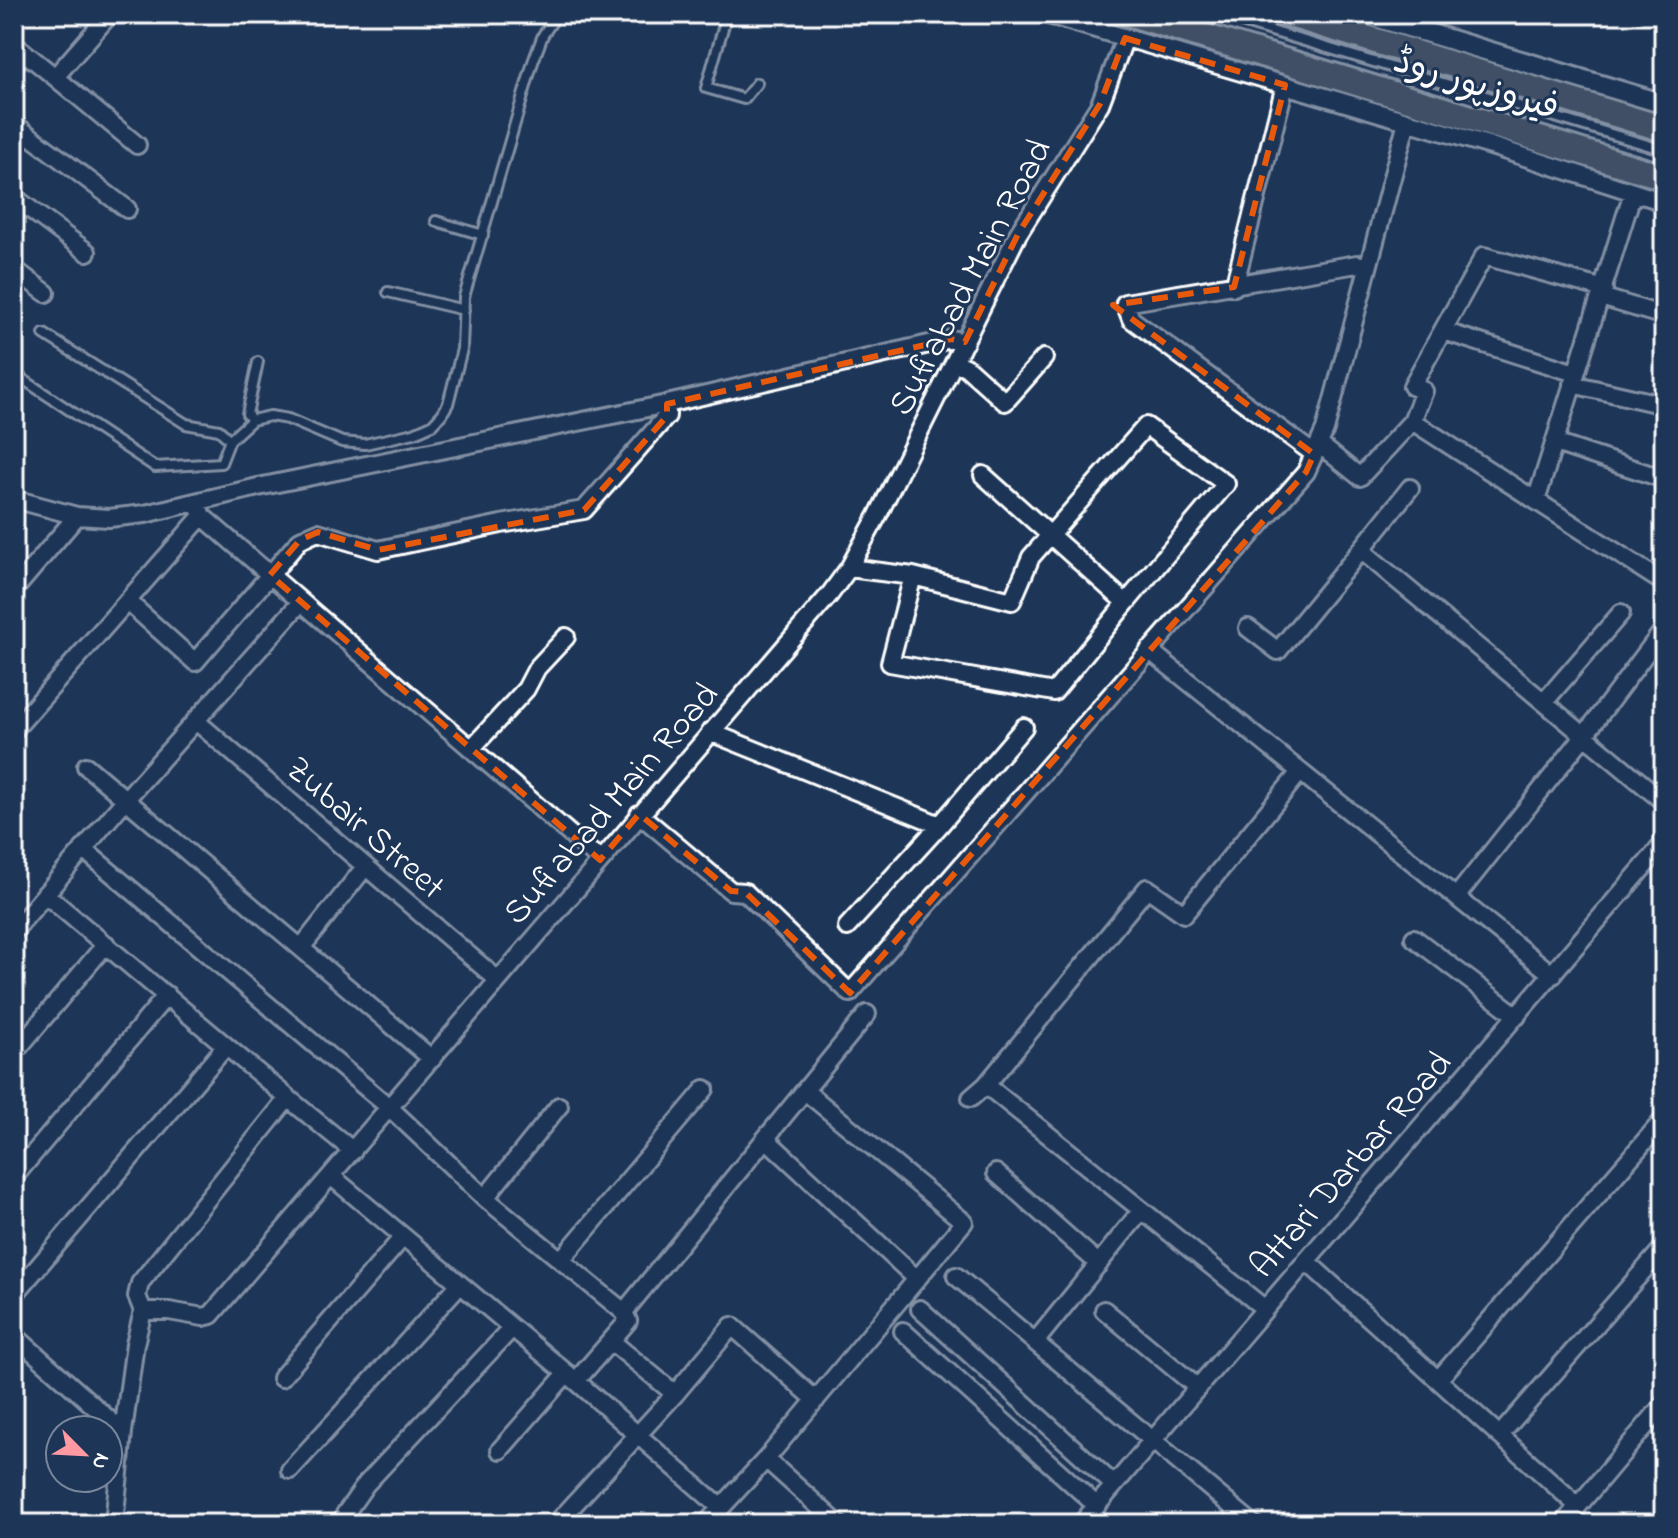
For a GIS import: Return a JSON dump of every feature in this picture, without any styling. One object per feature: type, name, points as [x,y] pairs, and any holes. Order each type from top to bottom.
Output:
[{"type":"main road","name":"فیروزپور روڈ","points":[[1287,14],[1664,129]]},
{"type":"main road","name":"فیروزپور روڈ","points":[[1128,26],[1664,177]]},
{"type":"street","points":[[55,77],[110,14]]},
{"type":"street","points":[[1045,14],[1128,26],[1285,85],[1664,202]]},
{"type":"street","points":[[1365,14],[1664,104]]},
{"type":"street","name":"Sufiabad Main Road","points":[[143,1311],[169,1311],[203,1317],[211,1315],[830,594],[849,568],[956,363],[1018,234],[1100,104],[1128,26]]},
{"type":"street","points":[[17,54],[55,77],[137,145]]},
{"type":"street","points":[[1234,287],[1285,85]]},
{"type":"street","points":[[639,814],[731,891],[745,892],[850,993],[1306,472],[1317,449],[1407,121]]},
{"type":"street","points":[[14,124],[127,209]]},
{"type":"street","points":[[1536,501],[1633,192]]},
{"type":"street","points":[[14,197],[87,252]]},
{"type":"street","points":[[1368,266],[1357,264],[1125,303],[1131,319],[1360,477],[1412,421],[1424,391],[1412,386],[1484,256],[1603,293],[1664,316]]},
{"type":"street","points":[[14,269],[46,293]]},
{"type":"street","points":[[1443,331],[1573,378],[1664,405]]},
{"type":"street","points":[[14,499],[77,516],[109,518],[200,510],[258,487],[667,404],[951,339],[965,342]]},
{"type":"street","points":[[956,363],[966,367],[1005,402],[1044,358]]},
{"type":"street","points":[[127,601],[195,662],[300,540],[318,532],[378,550],[584,510],[667,416],[667,404]]},
{"type":"street","points":[[1412,421],[1664,583]]},
{"type":"street","points":[[849,568],[913,576],[1012,601],[1031,557],[1146,426],[1226,484],[1054,692],[890,663],[913,576]]},
{"type":"street","points":[[1555,443],[1664,479]]},
{"type":"street","points":[[983,475],[1126,603]]},
{"type":"street","points":[[1248,628],[1278,651],[1410,488]]},
{"type":"street","points":[[200,510],[270,575],[600,860]]},
{"type":"street","points":[[14,730],[127,601],[200,510]]},
{"type":"street","points":[[14,590],[77,516]]},
{"type":"street","points":[[1361,550],[1664,802]]},
{"type":"street","points":[[14,931],[301,602]]},
{"type":"street","points":[[1544,702],[1621,613]]},
{"type":"street","points":[[1456,897],[1584,736],[1664,629]]},
{"type":"street","points":[[471,749],[526,689],[537,668],[566,637]]},
{"type":"street","points":[[1149,650],[1553,975]]},
{"type":"street","name":"Zubair Street","points":[[196,721],[498,980]]},
{"type":"street","points":[[847,927],[1024,727]]},
{"type":"street","points":[[710,732],[940,825]]},
{"type":"street","points":[[86,766],[432,1059]]},
{"type":"street","points":[[971,1098],[986,1085],[1147,888],[1184,914],[1300,772]]},
{"type":"street","name":"Attari Darbar Road","points":[[1081,1524],[1664,843]]},
{"type":"street","points":[[83,849],[390,1108],[485,1198],[624,1312],[628,1321],[611,1341],[500,1450]]},
{"type":"street","points":[[301,948],[365,867]]},
{"type":"street","points":[[45,894],[353,1151]]},
{"type":"street","points":[[1414,938],[1517,1016]]},
{"type":"street","points":[[14,1053],[106,944]]},
{"type":"street","points":[[14,1177],[167,995]]},
{"type":"street","points":[[624,1312],[867,1014]]},
{"type":"street","points":[[14,1295],[226,1046]]},
{"type":"street","points":[[986,1085],[1265,1309]]},
{"type":"street","points":[[561,1260],[705,1089]]},
{"type":"street","points":[[706,1524],[766,1459],[964,1222],[805,1091]]},
{"type":"street","points":[[124,1425],[135,1344],[143,1311],[137,1296],[140,1283],[288,1098]]},
{"type":"street","points":[[485,1198],[559,1106]]},
{"type":"street","points":[[1438,1380],[1664,1119]]},
{"type":"street","points":[[766,1139],[917,1279]]},
{"type":"street","points":[[996,1173],[1099,1264]]},
{"type":"street","points":[[331,1176],[571,1377],[720,1507]]},
{"type":"street","points":[[1035,1342],[1142,1210]]},
{"type":"street","points":[[281,1378],[403,1237]]},
{"type":"street","points":[[1500,1435],[1664,1247]]},
{"type":"street","points":[[1306,1261],[1578,1506]]},
{"type":"street","points":[[956,1276],[1253,1524]]},
{"type":"street","points":[[290,1470],[460,1284]]},
{"type":"street","points":[[920,1309],[1114,1485]]},
{"type":"street","points":[[1104,1310],[1198,1388]]},
{"type":"street","points":[[556,1524],[675,1394],[732,1326],[816,1400]]},
{"type":"street","points":[[345,1514],[366,1484],[512,1328]]},
{"type":"street","points":[[903,1331],[1097,1506]]},
{"type":"street","points":[[14,1335],[103,1414]]},
{"type":"street","points":[[611,1341],[675,1394]]},
{"type":"street","points":[[1563,1524],[1664,1404]]},
{"type":"street","points":[[766,1459],[838,1524]]},
{"type":"street","points":[[114,1524],[117,1494]]},
{"type":"lane","points":[[15,374],[155,467],[221,463],[230,440],[252,420],[270,416],[288,419],[342,442],[365,444],[414,433],[432,425],[448,404],[462,349],[464,297],[533,62],[543,35],[557,14]]},
{"type":"lane","points":[[727,14],[706,88],[744,99],[757,83]]},
{"type":"lane","points":[[1215,14],[1664,150]]},
{"type":"lane","points":[[436,221],[483,235]]},
{"type":"lane","points":[[388,292],[464,310]]},
{"type":"lane","points":[[44,334],[186,424],[219,430],[230,440]]},
{"type":"lane","points":[[252,420],[247,414],[258,362]]},
{"type":"highlighted area","points":[[1125,38],[1285,85],[1234,287],[1113,305],[1314,454],[1306,472],[850,993],[745,892],[731,891],[639,814],[600,860],[270,575],[300,540],[318,532],[378,550],[584,510],[667,416],[667,404],[951,339],[965,342],[1018,234],[1100,104]]}]
